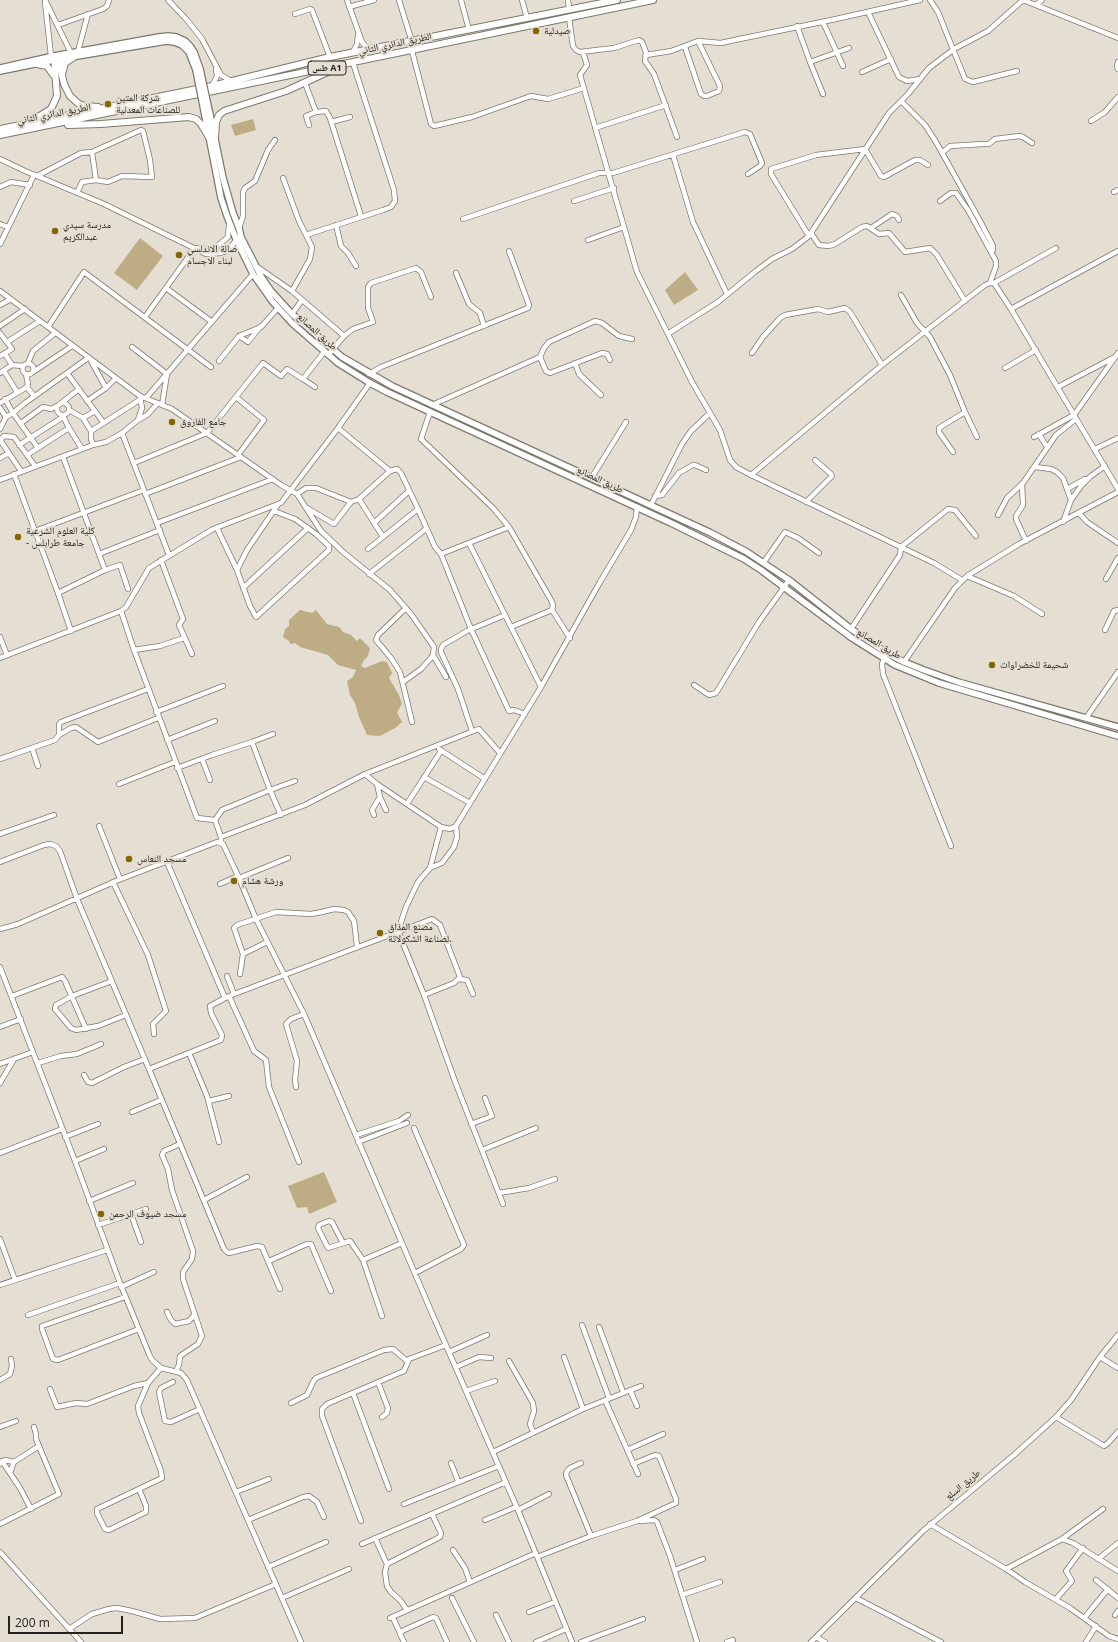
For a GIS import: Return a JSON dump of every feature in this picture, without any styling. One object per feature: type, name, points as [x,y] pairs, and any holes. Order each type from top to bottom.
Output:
[{"type":"highway","name":"الطريق الدائري الثاني","points":[[0,129],[212,86],[330,57],[352,54],[617,0]]},
{"type":"highway","name":"الطريق الدائري الثاني","points":[[0,135],[653,0]]},
{"type":"highway","points":[[18,125],[35,119],[50,109],[57,96],[65,63],[73,55]]},
{"type":"highway","points":[[55,57],[60,79],[74,100],[85,106],[108,107]]},
{"type":"highway","points":[[37,64],[47,66],[60,79]]},
{"type":"highway","points":[[212,139],[216,122],[219,115],[224,110],[280,93],[343,65]]},
{"type":"highway","points":[[48,125],[101,124],[184,116],[196,119],[212,139]]},
{"type":"main road","points":[[73,55],[78,51],[159,37],[176,37],[185,41],[190,46],[194,52],[198,70]]},
{"type":"main road","points":[[0,69],[55,57],[156,42],[174,42],[182,45],[188,52],[198,70]]},
{"type":"main road","points":[[0,69],[37,64],[55,57]]},
{"type":"main road","name":"طريق المصانع","points":[[198,70],[212,139],[221,198],[229,223],[271,291],[292,314],[333,350],[369,374],[432,405],[711,533],[764,562],[851,629],[887,653],[904,662],[958,682],[1118,728]]},
{"type":"main road","name":"طريق المصانع","points":[[212,139],[228,195],[240,228],[238,238],[253,274],[264,292],[293,324],[326,354],[370,383],[637,507],[744,559],[784,586],[852,638],[901,668],[939,682],[1118,736]]},
{"type":"main road","points":[[1054,717],[1058,710]]},
{"type":"street","points":[[45,0],[73,55]]},
{"type":"street","points":[[45,0],[55,57]]},
{"type":"street","points":[[58,25],[103,9],[107,6],[109,0]]},
{"type":"street","points":[[168,0],[202,39],[221,76],[231,81]]},
{"type":"street","points":[[347,0],[358,33],[364,45],[373,49]]},
{"type":"street","points":[[349,7],[374,0]]},
{"type":"street","points":[[399,0],[412,42]]},
{"type":"street","points":[[461,0],[469,30]]},
{"type":"street","points":[[522,0],[527,18]]},
{"type":"street","points":[[568,0],[569,9]]},
{"type":"street","points":[[646,55],[671,51],[698,41],[721,43],[920,0]]},
{"type":"street","points":[[930,0],[938,12],[965,79],[969,82],[973,82],[1017,71]]},
{"type":"street","points":[[668,333],[718,302],[766,263],[792,249],[810,234],[889,113],[929,68],[954,49],[988,31],[1023,0],[1118,38]]},
{"type":"street","points":[[1036,5],[1042,0]]},
{"type":"street","points":[[295,14],[310,9],[312,10],[330,57]]},
{"type":"street","points":[[868,12],[899,77],[902,80],[907,81],[920,79]]},
{"type":"street","points":[[78,51],[88,14]]},
{"type":"street","points":[[569,18],[573,46],[576,50],[584,52],[614,48],[639,40],[642,42],[646,55],[644,61],[654,74],[677,137]]},
{"type":"street","points":[[823,22],[843,66]]},
{"type":"street","points":[[797,26],[823,94]]},
{"type":"street","points":[[352,54],[355,51],[357,44],[358,33]]},
{"type":"street","points":[[684,47],[702,94],[707,96],[719,91],[720,86],[698,41]]},
{"type":"street","points":[[810,62],[849,48]]},
{"type":"street","points":[[412,50],[431,124],[434,126],[472,117],[531,96],[548,99],[584,88]]},
{"type":"street","points":[[584,52],[587,65],[580,75],[610,173],[637,272],[722,436],[730,460],[736,467],[751,475],[934,562],[962,580]]},
{"type":"street","points":[[862,72],[891,59]]},
{"type":"street","points":[[212,86],[217,76],[213,62]]},
{"type":"street","points":[[1118,62],[1116,66],[1118,68]]},
{"type":"street","points":[[306,235],[391,207],[395,201],[395,196],[352,63]]},
{"type":"street","points":[[305,83],[316,112]]},
{"type":"street","points":[[1091,121],[1105,112],[1118,98]]},
{"type":"street","points":[[901,101],[925,125],[942,152],[979,219],[992,246],[996,266],[992,283],[1011,309],[1118,489]]},
{"type":"street","points":[[595,128],[666,106]]},
{"type":"street","points":[[309,125],[306,116],[316,112],[326,111],[331,122],[361,216]]},
{"type":"street","points":[[331,122],[350,117]]},
{"type":"street","points":[[0,244],[35,175],[81,153],[92,152],[142,130],[153,176],[121,176],[108,182],[96,180],[82,182],[77,193]]},
{"type":"street","points":[[463,219],[599,173],[610,173],[673,155],[742,132],[748,132],[750,134],[762,163],[748,174]]},
{"type":"street","points":[[942,152],[950,146],[989,144],[995,139],[1019,136],[1032,143]]},
{"type":"street","points":[[240,228],[243,216],[243,192],[245,188],[255,181],[268,150],[275,140]]},
{"type":"street","points":[[865,149],[881,176],[884,177],[887,177],[915,160],[920,160],[928,165]]},
{"type":"street","points":[[865,149],[816,154],[771,169],[771,174],[810,234],[819,244],[829,246],[835,244],[862,227],[867,226],[879,234],[889,234],[905,252],[925,248],[933,249],[965,301]]},
{"type":"street","points":[[92,152],[96,180]]},
{"type":"street","points":[[673,155],[693,222],[727,294]]},
{"type":"street","points":[[0,159],[104,204],[206,254],[220,253],[228,250],[238,238]]},
{"type":"street","points":[[283,178],[299,221],[312,247],[312,252],[307,264],[292,291]]},
{"type":"street","points":[[0,187],[11,182],[30,185]]},
{"type":"street","points":[[574,201],[614,188]]},
{"type":"street","points":[[940,201],[951,193],[956,192],[994,254]]},
{"type":"street","points":[[871,228],[892,214],[897,216],[899,220]]},
{"type":"street","points":[[189,247],[204,249],[215,248],[228,237],[229,223]]},
{"type":"street","points":[[0,224],[8,228]]},
{"type":"street","points":[[336,225],[341,246],[348,253],[356,266]]},
{"type":"street","points":[[588,240],[624,227]]},
{"type":"street","points":[[751,475],[882,366],[965,301],[992,283],[1056,248]]},
{"type":"street","points":[[145,317],[194,249]]},
{"type":"street","points":[[369,374],[381,367],[529,307],[509,251]]},
{"type":"street","points":[[1011,309],[1118,251]]},
{"type":"street","points":[[255,265],[292,291],[344,336]]},
{"type":"street","points":[[303,379],[326,354],[333,350],[344,336],[353,329],[373,322],[368,308],[368,287],[371,283],[416,268],[421,272],[431,297]]},
{"type":"street","points":[[48,327],[81,273],[84,272],[188,349],[211,368]]},
{"type":"street","points":[[456,272],[469,304],[480,313],[484,326]]},
{"type":"street","points":[[91,431],[142,398],[167,374],[253,274]]},
{"type":"street","points":[[166,288],[212,322]]},
{"type":"street","points":[[0,291],[142,398],[172,409],[272,479],[297,494],[322,531],[369,574],[390,590],[406,608],[434,647],[433,655],[421,669],[403,682]]},
{"type":"street","points":[[901,295],[917,323],[930,336],[950,375],[977,437]]},
{"type":"street","points":[[0,306],[11,299]]},
{"type":"street","points":[[292,314],[302,300]]},
{"type":"street","points":[[239,336],[248,342],[278,308]]},
{"type":"street","points":[[752,353],[780,318],[785,315],[818,309],[828,312],[845,308],[850,312],[882,366]]},
{"type":"street","points":[[0,326],[25,309]]},
{"type":"street","points":[[7,342],[40,321]]},
{"type":"street","points":[[432,405],[540,357],[544,348],[549,342],[594,321],[602,323],[619,336],[632,339]]},
{"type":"street","points":[[219,361],[239,336],[261,327]]},
{"type":"street","points":[[0,333],[12,349],[3,355],[12,365]]},
{"type":"street","points":[[34,396],[27,387],[28,384],[26,374],[23,371],[33,351],[55,333]]},
{"type":"street","points":[[26,374],[30,374],[72,346]]},
{"type":"street","points":[[132,347],[167,374]]},
{"type":"street","points":[[1005,368],[1036,350]]},
{"type":"street","points":[[540,357],[548,372],[605,353],[610,360]]},
{"type":"street","points":[[1058,386],[1117,355]]},
{"type":"street","points":[[998,515],[1009,495],[1022,485],[1056,435],[1075,417],[1117,355]]},
{"type":"street","points":[[21,471],[2,439],[3,431],[0,429],[6,417],[89,359]]},
{"type":"street","points":[[89,359],[106,388]]},
{"type":"street","points":[[134,463],[207,433],[264,362],[281,376],[287,369],[315,387]]},
{"type":"street","points":[[575,363],[579,374],[601,394]]},
{"type":"street","points":[[17,392],[2,372],[12,365],[26,364],[33,366],[33,372]]},
{"type":"street","points":[[67,373],[103,422]]},
{"type":"street","points":[[0,480],[93,445],[106,442],[122,432],[160,404],[167,374]]},
{"type":"street","points":[[87,401],[106,388],[116,378]]},
{"type":"street","points":[[237,570],[247,550],[274,511],[285,499],[290,490],[338,428],[370,383]]},
{"type":"street","points":[[0,403],[27,387]]},
{"type":"street","points":[[21,423],[43,407],[51,409],[59,405],[79,389]]},
{"type":"street","points":[[35,531],[145,492],[239,456],[264,420],[236,397]]},
{"type":"street","points":[[138,420],[142,408],[142,398]]},
{"type":"street","points":[[5,399],[38,448]]},
{"type":"street","points":[[59,405],[66,405],[69,410],[83,418],[91,431],[93,445]]},
{"type":"street","points":[[59,405],[57,413],[63,416],[82,449]]},
{"type":"street","points":[[0,408],[6,417]]},
{"type":"street","points":[[20,445],[66,414],[69,410]]},
{"type":"street","points":[[83,418],[95,411]]},
{"type":"street","points":[[430,412],[421,437],[422,440],[493,508],[508,527],[551,600],[553,604],[552,610],[570,638]]},
{"type":"street","points":[[953,452],[939,432],[940,428],[965,412]]},
{"type":"street","points":[[651,506],[682,444],[691,431],[710,414]]},
{"type":"street","points":[[1034,437],[1075,417]]},
{"type":"street","points":[[592,478],[626,422]]},
{"type":"street","points":[[27,455],[69,428]]},
{"type":"street","points":[[338,428],[390,471]]},
{"type":"street","points":[[122,432],[169,555]]},
{"type":"street","points":[[1040,434],[1048,447]]},
{"type":"street","points":[[2,439],[14,437],[35,466]]},
{"type":"street","points":[[1095,449],[1118,438]]},
{"type":"street","points":[[0,458],[9,453]]},
{"type":"street","points":[[63,456],[105,570]]},
{"type":"street","points":[[806,502],[832,476],[815,460]]},
{"type":"street","points":[[655,496],[662,495],[679,474],[693,465],[706,470]]},
{"type":"street","points":[[1067,489],[1091,476],[1105,466]]},
{"type":"street","points":[[1035,467],[1051,469],[1057,472],[1063,478],[1071,500]]},
{"type":"street","points":[[305,507],[334,524],[352,502],[359,500],[390,471],[396,469],[401,473],[426,529],[435,547],[441,554],[471,629],[509,711],[514,710],[525,714]]},
{"type":"street","points":[[14,474],[71,631]]},
{"type":"street","points":[[1063,522],[1071,500],[1091,476]]},
{"type":"street","points":[[157,523],[272,479]]},
{"type":"street","points":[[1022,485],[1023,504],[1016,518],[1026,541]]},
{"type":"street","points":[[297,494],[306,488],[316,488],[352,502]]},
{"type":"street","points":[[374,523],[409,491]]},
{"type":"street","points":[[904,662],[962,580],[967,576],[1026,541],[1118,492]]},
{"type":"street","points":[[359,500],[383,537]]},
{"type":"street","points":[[0,658],[121,611],[126,607],[149,568],[217,528],[278,506]]},
{"type":"street","points":[[365,774],[377,784],[441,827],[450,829],[456,826],[570,638],[600,582],[631,530],[636,517],[637,507]]},
{"type":"street","points":[[368,549],[418,509]]},
{"type":"street","points":[[851,629],[900,555],[901,547],[948,509],[955,510],[976,536]]},
{"type":"street","points":[[217,528],[237,570],[256,617],[329,550],[329,546],[296,519],[274,511]]},
{"type":"street","points":[[1079,513],[1086,522],[1118,543]]},
{"type":"street","points":[[441,554],[508,527]]},
{"type":"street","points":[[243,588],[308,528]]},
{"type":"street","points":[[369,574],[426,529]]},
{"type":"street","points":[[99,554],[160,530]]},
{"type":"street","points":[[764,562],[785,532],[798,538],[819,553]]},
{"type":"street","points":[[469,543],[541,687]]},
{"type":"street","points":[[1106,579],[1118,558]]},
{"type":"street","points":[[161,560],[183,619],[179,624],[192,654]]},
{"type":"street","points":[[58,593],[105,570],[120,565],[128,589]]},
{"type":"street","points":[[967,576],[1014,596],[1042,614]]},
{"type":"street","points":[[694,685],[709,695],[716,693],[759,622],[789,580]]},
{"type":"street","points":[[406,608],[378,635],[376,640],[399,670],[403,682],[408,711],[412,722]]},
{"type":"street","points":[[511,627],[552,610]]},
{"type":"street","points":[[1105,630],[1114,611],[1118,610]]},
{"type":"street","points":[[121,611],[158,718],[196,818],[215,820]]},
{"type":"street","points":[[472,731],[458,688],[441,652],[443,645],[471,629],[505,615]]},
{"type":"street","points":[[0,637],[7,655]]},
{"type":"street","points":[[134,650],[160,646],[184,638]]},
{"type":"street","points":[[887,653],[883,658],[883,674],[951,846]]},
{"type":"street","points":[[433,655],[446,677]]},
{"type":"street","points":[[1086,718],[1118,672]]},
{"type":"street","points":[[156,712],[222,686]]},
{"type":"street","points":[[59,735],[59,724],[68,719],[148,689]]},
{"type":"street","points":[[68,719],[76,727],[98,742],[158,718]]},
{"type":"street","points":[[167,740],[215,721]]},
{"type":"street","points":[[0,759],[55,740],[66,730],[76,727]]},
{"type":"street","points":[[221,837],[305,805],[365,774],[472,731],[479,730],[500,753]]},
{"type":"street","points":[[177,768],[273,734]]},
{"type":"street","points":[[252,742],[281,815]]},
{"type":"street","points":[[434,747],[485,779]]},
{"type":"street","points":[[32,748],[38,766]]},
{"type":"street","points":[[407,804],[441,751]]},
{"type":"street","points":[[202,759],[210,780]]},
{"type":"street","points":[[119,784],[175,762]]},
{"type":"street","points":[[424,777],[470,804]]},
{"type":"street","points":[[215,820],[222,810],[295,781]]},
{"type":"street","points":[[377,784],[380,797],[386,810]]},
{"type":"street","points":[[374,815],[372,810],[380,797]]},
{"type":"street","points":[[0,834],[54,815]]},
{"type":"street","points":[[215,820],[221,837],[221,843]]},
{"type":"street","points":[[99,826],[120,879]]},
{"type":"street","points":[[430,868],[442,863],[454,847],[457,837],[456,826]]},
{"type":"street","points":[[441,827],[430,868],[418,882],[406,907],[398,931],[424,995],[471,1124],[503,1204]]},
{"type":"street","points":[[0,929],[18,924],[120,879],[168,862],[217,842],[221,843],[225,847],[266,942],[285,975],[304,1014],[506,1482],[572,1642]]},
{"type":"street","points":[[0,862],[44,845],[50,844],[56,846],[60,851],[77,899],[225,1251],[232,1252],[260,1246],[264,1249],[280,1289]]},
{"type":"street","points":[[220,884],[288,858]]},
{"type":"street","points":[[168,862],[254,1050],[266,1060],[269,1087],[299,1162]]},
{"type":"street","points":[[113,882],[148,955],[166,1011],[152,1024],[154,1034]]},
{"type":"street","points":[[240,974],[244,954],[234,928],[237,925],[256,920],[273,912],[311,914],[334,909],[344,910],[348,912],[354,921],[358,946]]},
{"type":"street","points":[[149,1069],[222,1038],[210,1006],[230,996],[430,919],[438,922],[459,973],[459,979]]},
{"type":"street","points":[[244,954],[266,942]]},
{"type":"street","points":[[0,967],[75,1161],[125,1297],[152,1360],[161,1368],[181,1372],[186,1377],[300,1642]]},
{"type":"street","points":[[227,976],[230,996]]},
{"type":"street","points":[[12,996],[62,977],[86,1029]]},
{"type":"street","points":[[424,995],[454,983],[459,979],[467,980],[473,994]]},
{"type":"street","points":[[112,981],[72,996],[55,1006],[55,1009],[71,1028],[76,1030],[86,1029],[126,1015]]},
{"type":"street","points":[[296,1087],[295,1080],[297,1061],[286,1024],[292,1019],[304,1014]]},
{"type":"street","points":[[0,1027],[21,1019]]},
{"type":"street","points":[[38,1064],[61,1056],[77,1054],[101,1044]]},
{"type":"street","points":[[0,1064],[33,1052]]},
{"type":"street","points":[[189,1053],[209,1101],[219,1142]]},
{"type":"street","points":[[0,1083],[14,1059]]},
{"type":"street","points":[[84,1075],[89,1083],[92,1083],[124,1067],[145,1059]]},
{"type":"street","points":[[209,1101],[229,1096]]},
{"type":"street","points":[[471,1124],[492,1116],[485,1098]]},
{"type":"street","points":[[132,1112],[162,1100]]},
{"type":"street","points":[[356,1135],[399,1121],[408,1115]]},
{"type":"street","points":[[358,1142],[407,1123]]},
{"type":"street","points":[[65,1137],[98,1124]]},
{"type":"street","points":[[414,1128],[464,1245],[461,1249],[416,1273]]},
{"type":"street","points":[[482,1150],[536,1128]]},
{"type":"street","points":[[0,1153],[62,1129]]},
{"type":"street","points":[[176,1371],[179,1365],[180,1356],[198,1344],[202,1339],[202,1332],[182,1276],[192,1259],[193,1251],[172,1190],[168,1169],[162,1154],[164,1151],[180,1144]]},
{"type":"street","points":[[75,1161],[104,1149]]},
{"type":"street","points":[[204,1200],[247,1177]]},
{"type":"street","points":[[499,1193],[529,1188],[555,1179]]},
{"type":"street","points":[[89,1201],[133,1184]]},
{"type":"street","points":[[98,1226],[146,1208]]},
{"type":"street","points":[[131,1214],[141,1242]]},
{"type":"street","points":[[343,1243],[332,1222],[329,1221],[319,1225],[318,1228],[328,1248],[343,1243],[352,1242],[363,1260],[382,1316]]},
{"type":"street","points":[[0,1239],[15,1280]]},
{"type":"street","points":[[363,1260],[402,1243]]},
{"type":"street","points":[[269,1261],[310,1244],[331,1291]]},
{"type":"street","points":[[0,1285],[107,1250]]},
{"type":"street","points":[[28,1315],[121,1285],[154,1272]]},
{"type":"street","points":[[125,1297],[42,1326],[53,1359],[58,1360],[139,1330]]},
{"type":"street","points":[[167,1312],[175,1324],[188,1321],[195,1314]]},
{"type":"street","points":[[582,1325],[607,1399],[638,1474]]},
{"type":"street","points":[[599,1327],[623,1392]]},
{"type":"street","points":[[449,1352],[487,1335]]},
{"type":"street","name":"طريق السلع","points":[[812,1642],[894,1558],[930,1524],[1014,1455],[1056,1417],[1078,1392],[1100,1357],[1118,1335]]},
{"type":"street","points":[[361,1521],[322,1412],[324,1406],[404,1371],[407,1361],[412,1357],[446,1345]]},
{"type":"street","points":[[291,1403],[307,1395],[312,1382],[316,1378],[384,1350],[393,1349],[407,1361]]},
{"type":"street","points":[[456,1367],[479,1357],[491,1358]]},
{"type":"street","points":[[564,1357],[583,1409]]},
{"type":"street","points":[[1100,1357],[1118,1368]]},
{"type":"street","points":[[0,1380],[10,1374],[12,1366],[10,1359]]},
{"type":"street","points":[[509,1361],[533,1403],[534,1411],[530,1424],[533,1432]]},
{"type":"street","points":[[139,1490],[146,1506],[146,1512],[109,1530],[105,1529],[97,1513],[97,1509],[162,1478],[161,1471],[139,1413],[138,1406],[148,1383],[161,1368]]},
{"type":"street","points":[[466,1391],[495,1381]]},
{"type":"street","points":[[173,1382],[161,1388],[159,1392],[166,1421],[171,1422],[200,1409]]},
{"type":"street","points":[[378,1382],[388,1408],[387,1414],[382,1417]]},
{"type":"street","points":[[50,1389],[56,1406],[60,1407],[76,1403],[91,1403],[134,1386],[148,1383]]},
{"type":"street","points":[[493,1452],[583,1409],[641,1386]]},
{"type":"street","points":[[630,1390],[636,1406]]},
{"type":"street","points":[[353,1393],[389,1489]]},
{"type":"street","points":[[1056,1417],[1104,1446],[1108,1444],[1118,1432]]},
{"type":"street","points":[[0,1427],[16,1421]]},
{"type":"street","points":[[0,1524],[59,1494],[39,1446],[34,1427]]},
{"type":"street","points":[[627,1450],[663,1434]]},
{"type":"street","points":[[10,1473],[14,1462],[39,1446]]},
{"type":"street","points":[[404,1642],[392,1619],[407,1610],[536,1555],[637,1521],[672,1506],[676,1502],[659,1456],[654,1455],[634,1464]]},
{"type":"street","points":[[14,1462],[8,1461],[1,1463],[10,1473],[31,1509]]},
{"type":"street","points":[[451,1463],[458,1481]]},
{"type":"street","points":[[581,1463],[570,1468],[566,1475],[591,1536]]},
{"type":"street","points":[[404,1504],[458,1481],[499,1466]]},
{"type":"street","points":[[236,1492],[269,1479]]},
{"type":"street","points":[[362,1544],[506,1482]]},
{"type":"street","points":[[485,1520],[548,1494]]},
{"type":"street","points":[[248,1520],[303,1497],[309,1496],[317,1502],[324,1517]]},
{"type":"street","points":[[1006,1569],[1062,1539],[1103,1509]]},
{"type":"street","points":[[387,1564],[440,1537],[441,1533],[432,1514]]},
{"type":"street","points":[[637,1521],[654,1520],[657,1522],[675,1570],[697,1642]]},
{"type":"street","points":[[930,1524],[1025,1582],[1056,1599],[1085,1618],[1116,1642]]},
{"type":"street","points":[[375,1538],[387,1564],[385,1572],[387,1586],[407,1610]]},
{"type":"street","points":[[1062,1539],[1082,1548],[1118,1570]]},
{"type":"street","points":[[268,1567],[326,1542]]},
{"type":"street","points":[[1098,1559],[1118,1543]]},
{"type":"street","points":[[1056,1599],[1072,1581],[1066,1571],[1082,1548]]},
{"type":"street","points":[[453,1550],[465,1568],[470,1582]]},
{"type":"street","points":[[0,1552],[81,1642]]},
{"type":"street","points":[[675,1570],[703,1559]]},
{"type":"street","points":[[282,1598],[349,1569]]},
{"type":"street","points":[[1096,1580],[1118,1598]]},
{"type":"street","points":[[682,1595],[720,1582]]},
{"type":"street","points":[[69,1629],[92,1614],[113,1608],[132,1611],[160,1620],[195,1618],[276,1584]]},
{"type":"street","points":[[1085,1618],[1108,1589]]},
{"type":"street","points":[[452,1598],[474,1642]]},
{"type":"street","points":[[856,1598],[941,1642]]},
{"type":"street","points":[[529,1612],[555,1602]]},
{"type":"street","points":[[496,1615],[509,1642]]},
{"type":"street","points":[[400,1633],[435,1617],[447,1642]]},
{"type":"street","points":[[581,1642],[643,1619]]},
{"type":"street","points":[[1086,1642],[1096,1626]]},
{"type":"street","points":[[536,1642],[566,1629]]},
{"type":"street","points":[[1109,1636],[1118,1640]]},
{"type":"street","points":[[816,1637],[825,1642]]},
{"type":"street","points":[[727,1642],[733,1640]]},
{"type":"shaded area","points":[[253,119],[256,130],[235,136],[231,125]]},
{"type":"shaded area","points":[[140,238],[163,256],[137,290],[114,273]]},
{"type":"shaded area","points":[[685,272],[698,290],[674,305],[665,290]]},
{"type":"shaded area","points":[[300,610],[312,613],[316,610],[327,624],[339,627],[343,632],[351,635],[357,641],[360,638],[370,648],[368,656],[361,666],[365,668],[382,661],[387,662],[392,673],[389,678],[399,695],[402,704],[397,712],[402,722],[395,728],[380,736],[367,735],[355,703],[350,695],[347,681],[353,677],[356,670],[338,665],[328,655],[300,647],[295,643],[290,644],[289,641],[283,637],[285,629],[289,626],[289,620]]},
{"type":"shaded area","points":[[324,1172],[337,1202],[309,1214],[307,1207],[297,1208],[288,1186]]},
{"type":"place","name":"صيدلية","points":[[536,31]]},
{"type":"place","name":"شركة المتين للصناعات المعدنية","points":[[108,104]]},
{"type":"place","name":"مدرسة سيدي عبدالكريم","points":[[55,231]]},
{"type":"place","name":"صالة الاندلسي لبناء الاجسام","points":[[179,255]]},
{"type":"place","name":"جامع الفاروق","points":[[172,422]]},
{"type":"place","name":"كلية العلوم الشرعية - جامعة طرابلس","points":[[18,537]]},
{"type":"place","name":"شحيمة للخضراوات","points":[[992,665]]},
{"type":"place","name":"مسجد النعاس","points":[[129,859]]},
{"type":"place","name":"ورشة هشام","points":[[234,881]]},
{"type":"place","name":"مصنع المذاق لصناعة الشكولاتة.","points":[[380,933]]},
{"type":"place","name":"مسجد ضيوف الرحمن","points":[[101,1214]]}]
